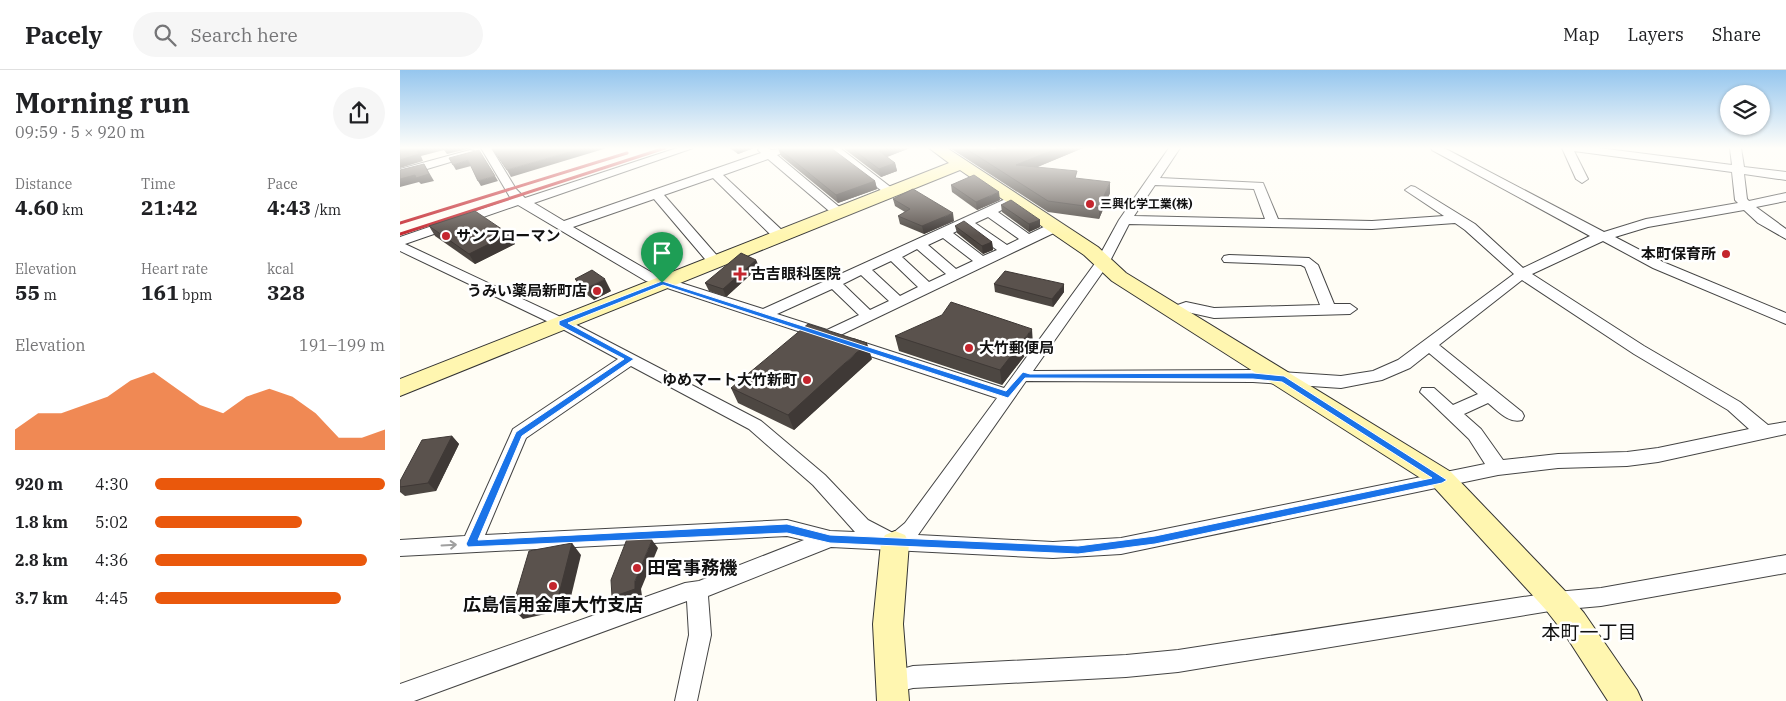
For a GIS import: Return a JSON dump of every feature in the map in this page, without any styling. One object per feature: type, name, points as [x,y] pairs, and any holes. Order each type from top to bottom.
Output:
[{"type":"street","points":[[503,177],[511,192],[521,202],[662,283],[1008,395]]},
{"type":"street","points":[[400,241],[596,177]]},
{"type":"street","points":[[563,226],[701,177]]},
{"type":"street","points":[[719,177],[780,236]]},
{"type":"street","points":[[796,177],[838,213]]},
{"type":"street","points":[[872,177],[891,192]]},
{"type":"street","points":[[400,388],[927,177]]},
{"type":"street","points":[[981,177],[1091,251],[1119,277],[1442,480],[1556,601],[1574,623],[1626,701]]},
{"type":"street","points":[[893,691],[888,624],[895,543],[912,529],[1023,375],[1102,263],[1125,220],[1153,177]]},
{"type":"street","points":[[1491,177],[1658,265],[1786,320]]},
{"type":"street","points":[[1738,177],[1739,193],[1745,205],[1786,235]]},
{"type":"street","points":[[1151,181],[1259,186],[1273,223]]},
{"type":"street","points":[[1411,190],[1470,227],[1522,274],[1639,350],[1734,406],[1765,433]]},
{"type":"street","points":[[656,193],[715,262]]},
{"type":"street","points":[[1023,375],[1030,377],[1253,376],[1342,382],[1376,376],[1404,364],[1522,274],[1604,236],[1646,223],[1786,197]]},
{"type":"street","points":[[763,315],[832,281],[892,256],[1014,200]]},
{"type":"street","points":[[990,212],[1028,240]]},
{"type":"street","points":[[1125,220],[1372,225],[1458,219]]},
{"type":"street","points":[[966,222],[1006,250]]},
{"type":"street","points":[[828,336],[1055,227]]},
{"type":"street","points":[[944,232],[982,262]]},
{"type":"street","points":[[918,243],[955,275]]},
{"type":"street","points":[[400,246],[562,323],[755,424],[819,480],[861,526],[895,543]]},
{"type":"street","points":[[892,256],[928,288]]},
{"type":"street","points":[[1228,259],[1304,261],[1311,265],[1328,309]]},
{"type":"street","points":[[862,269],[898,302]]},
{"type":"street","points":[[832,281],[868,316]]},
{"type":"street","points":[[1174,311],[1186,307],[1214,313],[1350,309]]},
{"type":"street","points":[[1429,345],[1516,416]]},
{"type":"street","points":[[471,544],[519,434],[630,359]]},
{"type":"street","points":[[1428,392],[1475,434],[1498,468]]},
{"type":"street","points":[[1451,413],[1490,395]]},
{"type":"street","points":[[400,548],[787,528],[830,539],[1078,550],[1121,546],[1498,468],[1558,461],[1658,456],[1786,428]]},
{"type":"street","points":[[400,695],[684,592],[699,590],[830,539]]},
{"type":"street","points":[[893,691],[913,677],[1126,666],[1178,661],[1556,601],[1600,597],[1786,564]]},
{"type":"street","points":[[686,701],[700,635],[697,598],[699,590]]},
{"type":"building","points":[[476,177],[490,177],[478,181]]},
{"type":"building","points":[[814,177],[870,177],[875,181],[836,195]]},
{"type":"building","points":[[968,177],[978,177],[999,192],[976,202],[951,185]]},
{"type":"building","points":[[1011,177],[1075,177],[1110,182],[1099,208],[1048,201]]},
{"type":"building","points":[[913,189],[953,213],[922,226],[898,216],[910,209],[893,199]]},
{"type":"building","points":[[1011,200],[1040,220],[1029,224],[1001,205]]},
{"type":"building","points":[[475,211],[509,234],[469,254],[429,226]]},
{"type":"building","points":[[964,221],[992,242],[982,246],[955,226]]},
{"type":"building","points":[[741,253],[756,260],[723,289],[705,283]]},
{"type":"building","points":[[592,270],[605,279],[587,288],[575,279]]},
{"type":"building","points":[[1005,271],[1064,284],[1052,299],[994,284]]},
{"type":"building","points":[[951,302],[1032,329],[1000,370],[895,336],[942,315]]},
{"type":"building","name":"ゆめマート大竹新町","points":[[808,324],[867,343],[788,415],[731,388]]},
{"type":"building","points":[[452,436],[428,483],[400,487],[400,481],[422,440]]},
{"type":"building","points":[[627,539],[652,540],[635,581],[635,589],[612,597],[611,580]]},
{"type":"building","points":[[572,543],[558,598],[512,608],[529,551]]},
{"type":"railway","points":[[400,223],[548,177]]},
{"type":"railway","points":[[400,234],[574,177]]},
{"type":"place","name":"三興化学工業(株)","points":[[1090,204]]},
{"type":"place","name":"サンフローマン","points":[[446,236]]},
{"type":"place","name":"本町保育所","points":[[1726,254]]},
{"type":"place","name":"古吉眼科医院","points":[[740,274]]},
{"type":"place","name":"うみい薬局新町店","points":[[597,291]]},
{"type":"place","name":"大竹郵便局","points":[[969,348]]},
{"type":"place","name":"ゆめマート大竹新町","points":[[807,380]]},
{"type":"place","name":"田宮事務機","points":[[637,568]]},
{"type":"place","name":"広島信用金庫大竹支店","points":[[553,586]]},
{"type":"district","name":"本町一丁目","points":[[1589,632]]},
{"type":"route","points":[[662,283],[1008,395],[1023,375],[1030,377],[1253,376],[1284,379],[1421,464],[1442,480],[1155,540],[1121,546],[1078,550],[927,545],[830,539],[787,528],[471,544],[519,434],[630,359],[562,323],[662,283]]}]
